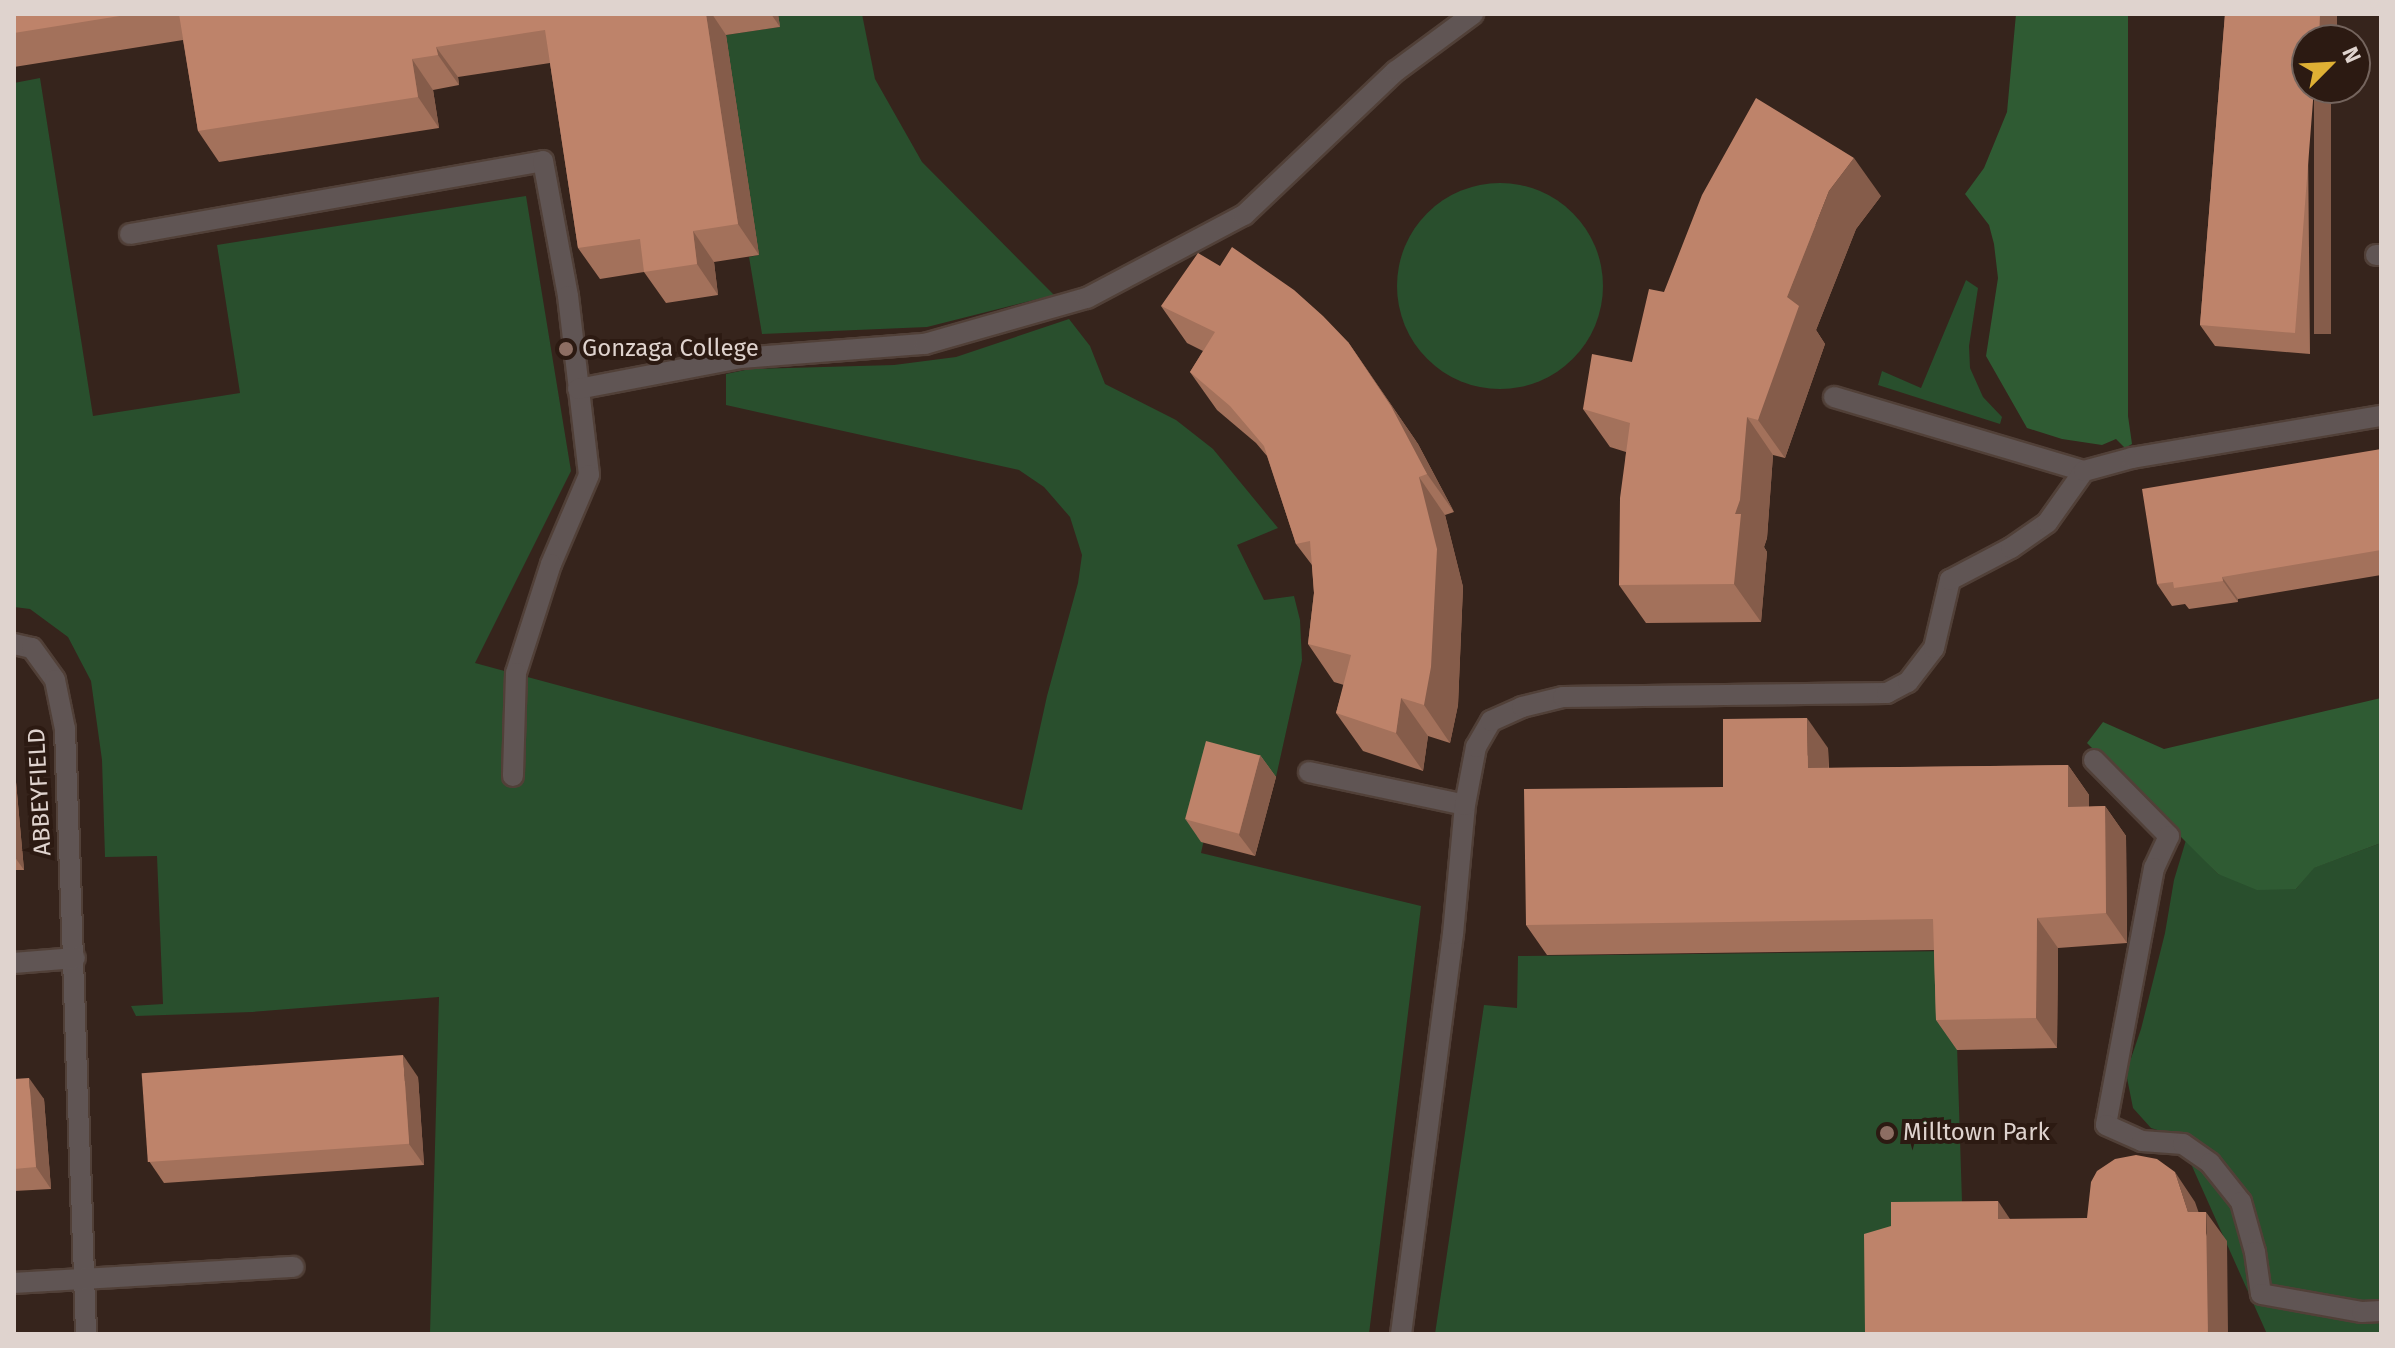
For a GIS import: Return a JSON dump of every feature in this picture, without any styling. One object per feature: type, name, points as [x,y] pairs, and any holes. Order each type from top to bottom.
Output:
[{"type":"street","points":[[578,389],[741,358],[925,344],[1087,298],[1244,215],[1396,71],[1473,14]]},
{"type":"street","points":[[130,234],[543,161],[568,296],[589,475],[551,564],[516,673],[513,776]]},
{"type":"street","points":[[1834,397],[2084,471],[2132,458],[2381,416]]},
{"type":"street","points":[[1401,1334],[1453,934],[1465,805],[1476,747],[1491,721],[1522,707],[1563,697],[1887,693],[1908,682],[1934,648],[1950,580],[2011,548],[2047,523],[2084,471]]},
{"type":"street","name":"ABBEYFIELD","points":[[14,644],[32,648],[55,680],[65,729],[86,1334]]},
{"type":"street","points":[[2094,760],[2169,836],[2154,868],[2106,1125],[2142,1141],[2183,1144],[2210,1163],[2241,1202],[2255,1252],[2261,1294],[2362,1312],[2381,1311]]},
{"type":"street","points":[[1309,772],[1465,805]]},
{"type":"street","points":[[14,963],[75,958]]},
{"type":"street","points":[[14,1283],[294,1267]]},
{"type":"green space","points":[[778,14],[862,14],[875,79],[922,162],[1054,295],[927,327],[762,334],[749,257],[759,255],[726,35],[779,27]]},
{"type":"green space","points":[[2016,14],[2128,14],[2128,416],[2132,444],[2125,448],[2116,439],[2102,445],[2062,439],[2027,428],[1986,356],[1998,278],[1994,244],[1989,225],[1965,194],[1984,168],[2007,112]]},
{"type":"green space","points":[[40,78],[93,416],[240,393],[217,245],[526,196],[571,471],[475,663],[1022,810],[1047,696],[1078,583],[1082,555],[1070,517],[1044,487],[1019,470],[726,405],[726,374],[750,369],[894,365],[956,357],[1069,319],[1090,346],[1105,384],[1176,420],[1213,449],[1278,528],[1237,545],[1264,600],[1294,596],[1300,620],[1302,660],[1276,777],[1221,763],[1201,853],[1421,906],[1369,1334],[430,1334],[439,997],[252,1012],[136,1016],[131,1006],[163,1004],[157,856],[105,857],[102,760],[91,681],[68,637],[30,609],[14,607],[14,83]]},
{"type":"green space","points":[[1500,183],[1539,191],[1572,214],[1595,247],[1603,286],[1595,325],[1572,358],[1539,381],[1500,389],[1461,381],[1428,358],[1405,325],[1397,286],[1405,247],[1428,214],[1461,191]]},
{"type":"green space","points":[[1966,280],[1978,288],[1969,346],[1970,368],[1983,397],[2002,417],[2000,424],[1878,385],[1882,371],[1921,388]]},
{"type":"green space","points":[[2381,698],[2381,843],[2314,868],[2296,889],[2257,890],[2218,874],[2087,743],[2103,722],[2164,749]]},
{"type":"green space","points":[[2186,840],[2218,874],[2296,889],[2313,868],[2381,843],[2381,1334],[2267,1334],[2179,1137],[2151,1128],[2133,1108],[2126,1073],[2141,1029],[2165,933],[2174,880]]},
{"type":"green space","points":[[1954,951],[1963,1233],[1886,1334],[1435,1334],[1484,1005],[1517,1008],[1518,956]]},
{"type":"building","points":[[14,14],[132,14],[14,33]]},
{"type":"building","points":[[179,14],[706,14],[738,224],[693,231],[697,264],[644,272],[640,239],[578,248],[545,30],[436,47],[438,55],[412,59],[418,97],[198,131]]},
{"type":"building","points":[[2225,14],[2320,14],[2319,24],[2291,24],[2291,104],[2313,104],[2295,333],[2200,325]]},
{"type":"building","points":[[1756,98],[1854,158],[1829,191],[1787,297],[1799,306],[1758,420],[1747,417],[1740,500],[1735,514],[1741,514],[1734,584],[1619,585],[1620,498],[1630,423],[1583,409],[1592,354],[1632,362],[1649,289],[1664,292],[1702,195]]},
{"type":"building","points":[[1232,247],[1294,290],[1348,342],[1391,406],[1427,474],[1419,477],[1437,549],[1431,667],[1424,705],[1401,698],[1396,733],[1336,713],[1351,655],[1308,644],[1314,593],[1310,541],[1296,544],[1264,446],[1230,406],[1190,372],[1215,332],[1161,306],[1198,253],[1220,266]]},
{"type":"building","points":[[2381,449],[2381,550],[2222,577],[2223,581],[2174,588],[2173,582],[2157,584],[2142,489]]},
{"type":"building","points":[[1807,718],[1808,768],[2068,765],[2068,807],[2105,806],[2106,913],[2037,918],[2036,1018],[1936,1020],[1933,919],[1526,925],[1524,789],[1723,787],[1723,719]]},
{"type":"building","points":[[1206,741],[1260,755],[1239,834],[1185,819]]},
{"type":"building","points":[[403,1055],[409,1144],[148,1162],[142,1073]]},
{"type":"building","points":[[29,1078],[36,1167],[14,1169],[14,1079]]},
{"type":"building","points":[[2136,1155],[2157,1159],[2175,1172],[2188,1212],[2206,1212],[2208,1334],[1865,1334],[1864,1234],[1891,1226],[1891,1202],[1998,1201],[1998,1219],[2087,1218],[2091,1182],[2097,1171],[2115,1159]]},
{"type":"place","name":"Gonzaga College","points":[[566,349]]},
{"type":"place","name":"Milltown Park","points":[[1887,1133]]}]
